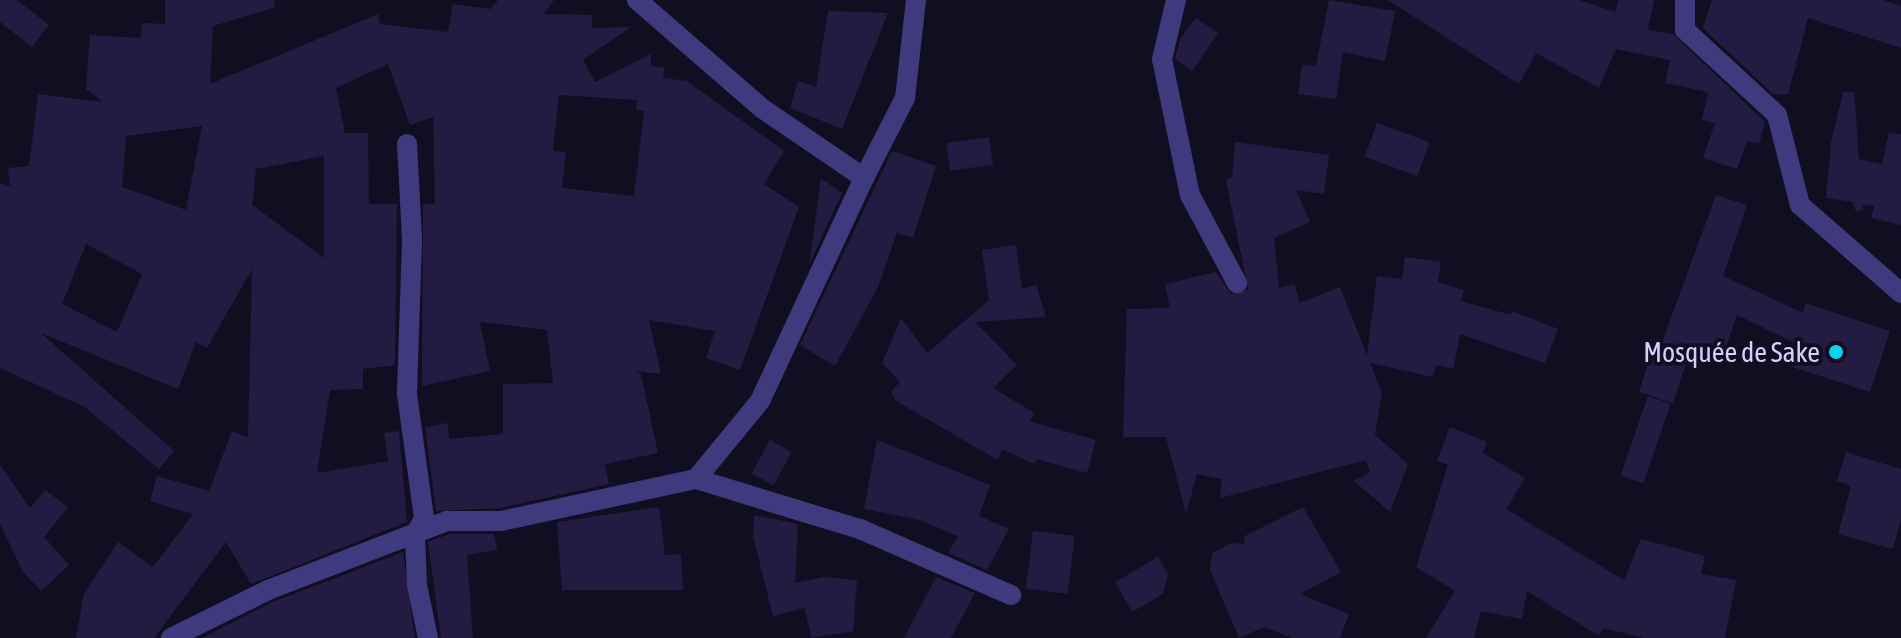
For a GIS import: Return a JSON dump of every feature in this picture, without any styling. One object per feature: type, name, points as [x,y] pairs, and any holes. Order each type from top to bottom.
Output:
[{"type":"street","points":[[637,0],[763,109],[864,178]]},
{"type":"street","points":[[696,479],[760,401],[864,178],[905,98],[916,0]]},
{"type":"street","points":[[1176,0],[1162,59],[1190,195],[1237,283]]},
{"type":"street","points":[[1685,0],[1685,30],[1777,115],[1800,205],[1901,293]]},
{"type":"street","points":[[407,144],[412,241],[407,394],[424,518],[415,536],[417,585],[428,638]]},
{"type":"street","points":[[171,638],[268,590],[415,536],[447,521],[501,521],[696,479],[860,529],[1011,595]]},
{"type":"building","points":[[0,0],[17,0],[49,25],[32,47],[0,22]]},
{"type":"building","points":[[165,0],[274,0],[275,7],[213,26],[210,84],[378,14],[380,24],[448,32],[453,4],[491,9],[498,0],[554,0],[544,14],[592,15],[592,28],[631,27],[583,60],[595,82],[651,54],[651,66],[665,68],[663,78],[687,81],[784,151],[764,184],[799,207],[740,370],[706,358],[715,331],[649,320],[661,374],[636,371],[641,374],[658,453],[605,464],[609,484],[500,508],[436,511],[425,427],[448,423],[449,439],[503,434],[503,384],[553,383],[547,330],[480,322],[490,371],[422,386],[423,204],[435,204],[433,117],[410,125],[388,64],[336,88],[345,133],[368,133],[369,204],[397,204],[395,365],[363,369],[363,389],[330,390],[317,473],[388,461],[384,433],[399,431],[407,522],[251,584],[226,542],[154,638],[76,638],[84,593],[118,542],[153,567],[193,514],[150,501],[157,476],[209,491],[232,431],[248,437],[252,269],[207,348],[196,342],[178,389],[41,333],[174,451],[159,469],[85,407],[0,368],[0,183],[10,186],[8,168],[29,166],[38,94],[103,102],[86,89],[90,35],[141,38],[142,23],[165,24]],"holes":[[[559,95],[637,100],[636,110],[644,111],[634,196],[562,188],[566,152],[553,151]],[[202,126],[186,210],[122,187],[126,136]],[[324,156],[324,258],[252,205],[256,169]],[[86,244],[142,274],[117,332],[62,304]]]},
{"type":"building","points":[[1329,0],[1395,11],[1385,61],[1343,52],[1336,99],[1298,94],[1302,65],[1316,66]]},
{"type":"building","points":[[1388,0],[1579,0],[1615,12],[1618,0],[1654,0],[1648,30],[1673,34],[1765,122],[1759,144],[1747,141],[1737,169],[1703,158],[1715,123],[1702,120],[1708,92],[1665,83],[1670,60],[1616,49],[1599,88],[1536,53],[1519,84]]},
{"type":"building","points":[[1712,0],[1883,0],[1901,6],[1901,48],[1808,18],[1788,95],[1773,94],[1703,28]]},
{"type":"building","points":[[828,11],[888,13],[842,129],[790,108],[798,81],[816,87]]},
{"type":"building","points":[[1196,18],[1218,33],[1192,71],[1175,59],[1180,39]]},
{"type":"building","points":[[1843,92],[1854,92],[1859,159],[1882,164],[1889,133],[1901,134],[1901,225],[1871,218],[1874,206],[1862,204],[1863,210],[1856,212],[1853,202],[1826,198],[1831,142]]},
{"type":"building","points":[[1377,123],[1430,142],[1417,176],[1365,157]]},
{"type":"building","points":[[989,137],[993,165],[950,171],[946,143]]},
{"type":"building","points":[[1235,142],[1329,155],[1324,194],[1296,190],[1310,222],[1274,238],[1279,288],[1295,284],[1299,303],[1340,287],[1367,355],[1377,276],[1402,279],[1405,257],[1441,262],[1438,282],[1464,290],[1461,301],[1511,315],[1512,311],[1558,329],[1545,363],[1460,334],[1453,369],[1436,365],[1433,377],[1370,363],[1382,393],[1375,435],[1408,464],[1390,512],[1354,481],[1370,472],[1366,460],[1220,498],[1222,479],[1197,474],[1186,514],[1166,437],[1123,437],[1127,309],[1170,308],[1165,284],[1216,272],[1231,294],[1248,289],[1226,180],[1232,178]]},
{"type":"building","points":[[892,151],[936,166],[913,238],[897,233],[878,287],[835,366],[800,345]]},
{"type":"building","points":[[821,178],[842,193],[809,265]]},
{"type":"building","points":[[1716,195],[1747,205],[1723,276],[1803,313],[1806,303],[1890,331],[1870,392],[1786,365],[1793,342],[1737,315],[1723,355],[1692,345],[1673,403],[1639,392],[1651,354],[1657,356]]},
{"type":"building","points":[[1016,245],[1022,289],[1036,285],[1046,317],[975,322],[1017,365],[993,388],[1035,413],[1029,421],[1096,440],[1087,473],[1037,459],[1034,464],[1002,449],[998,460],[896,401],[891,392],[900,382],[882,363],[901,318],[927,353],[989,300],[982,250]]},
{"type":"building","points":[[1648,396],[1671,404],[1643,483],[1621,475]]},
{"type":"building","points":[[1450,427],[1487,442],[1483,453],[1525,478],[1506,509],[1624,580],[1641,539],[1705,556],[1701,574],[1736,580],[1725,638],[1643,638],[1604,628],[1599,636],[1527,591],[1522,619],[1481,611],[1474,638],[1426,638],[1455,591],[1416,567],[1448,465],[1437,461]]},
{"type":"building","points":[[770,440],[792,452],[773,485],[752,473]]},
{"type":"building","points":[[877,440],[990,485],[979,516],[1009,529],[987,570],[948,553],[958,536],[920,520],[864,509]]},
{"type":"building","points":[[1846,452],[1901,469],[1901,519],[1893,549],[1838,534],[1851,486],[1837,481]]},
{"type":"building","points":[[0,465],[30,508],[45,490],[68,507],[44,537],[69,565],[41,591],[23,572],[0,524]]},
{"type":"building","points":[[659,507],[665,555],[681,554],[683,590],[562,590],[557,522]]},
{"type":"building","points":[[1303,507],[1341,572],[1300,594],[1349,614],[1340,638],[1292,638],[1264,627],[1239,638],[1210,570],[1212,553],[1231,543],[1244,544],[1245,536]]},
{"type":"building","points":[[754,515],[798,524],[795,583],[823,577],[857,580],[853,631],[811,638],[805,608],[773,616],[753,536]]},
{"type":"building","points":[[1033,531],[1075,536],[1068,594],[1026,589]]},
{"type":"building","points":[[449,534],[494,534],[497,550],[467,555],[473,638],[441,638],[428,542]]},
{"type":"building","points":[[403,552],[415,638],[202,638],[273,602]]},
{"type":"building","points":[[1158,557],[1168,575],[1163,594],[1132,612],[1115,582]]},
{"type":"building","points":[[936,577],[975,593],[951,638],[904,638]]},
{"type":"place","name":"Mosquée de Sake","points":[[1836,352]]}]
